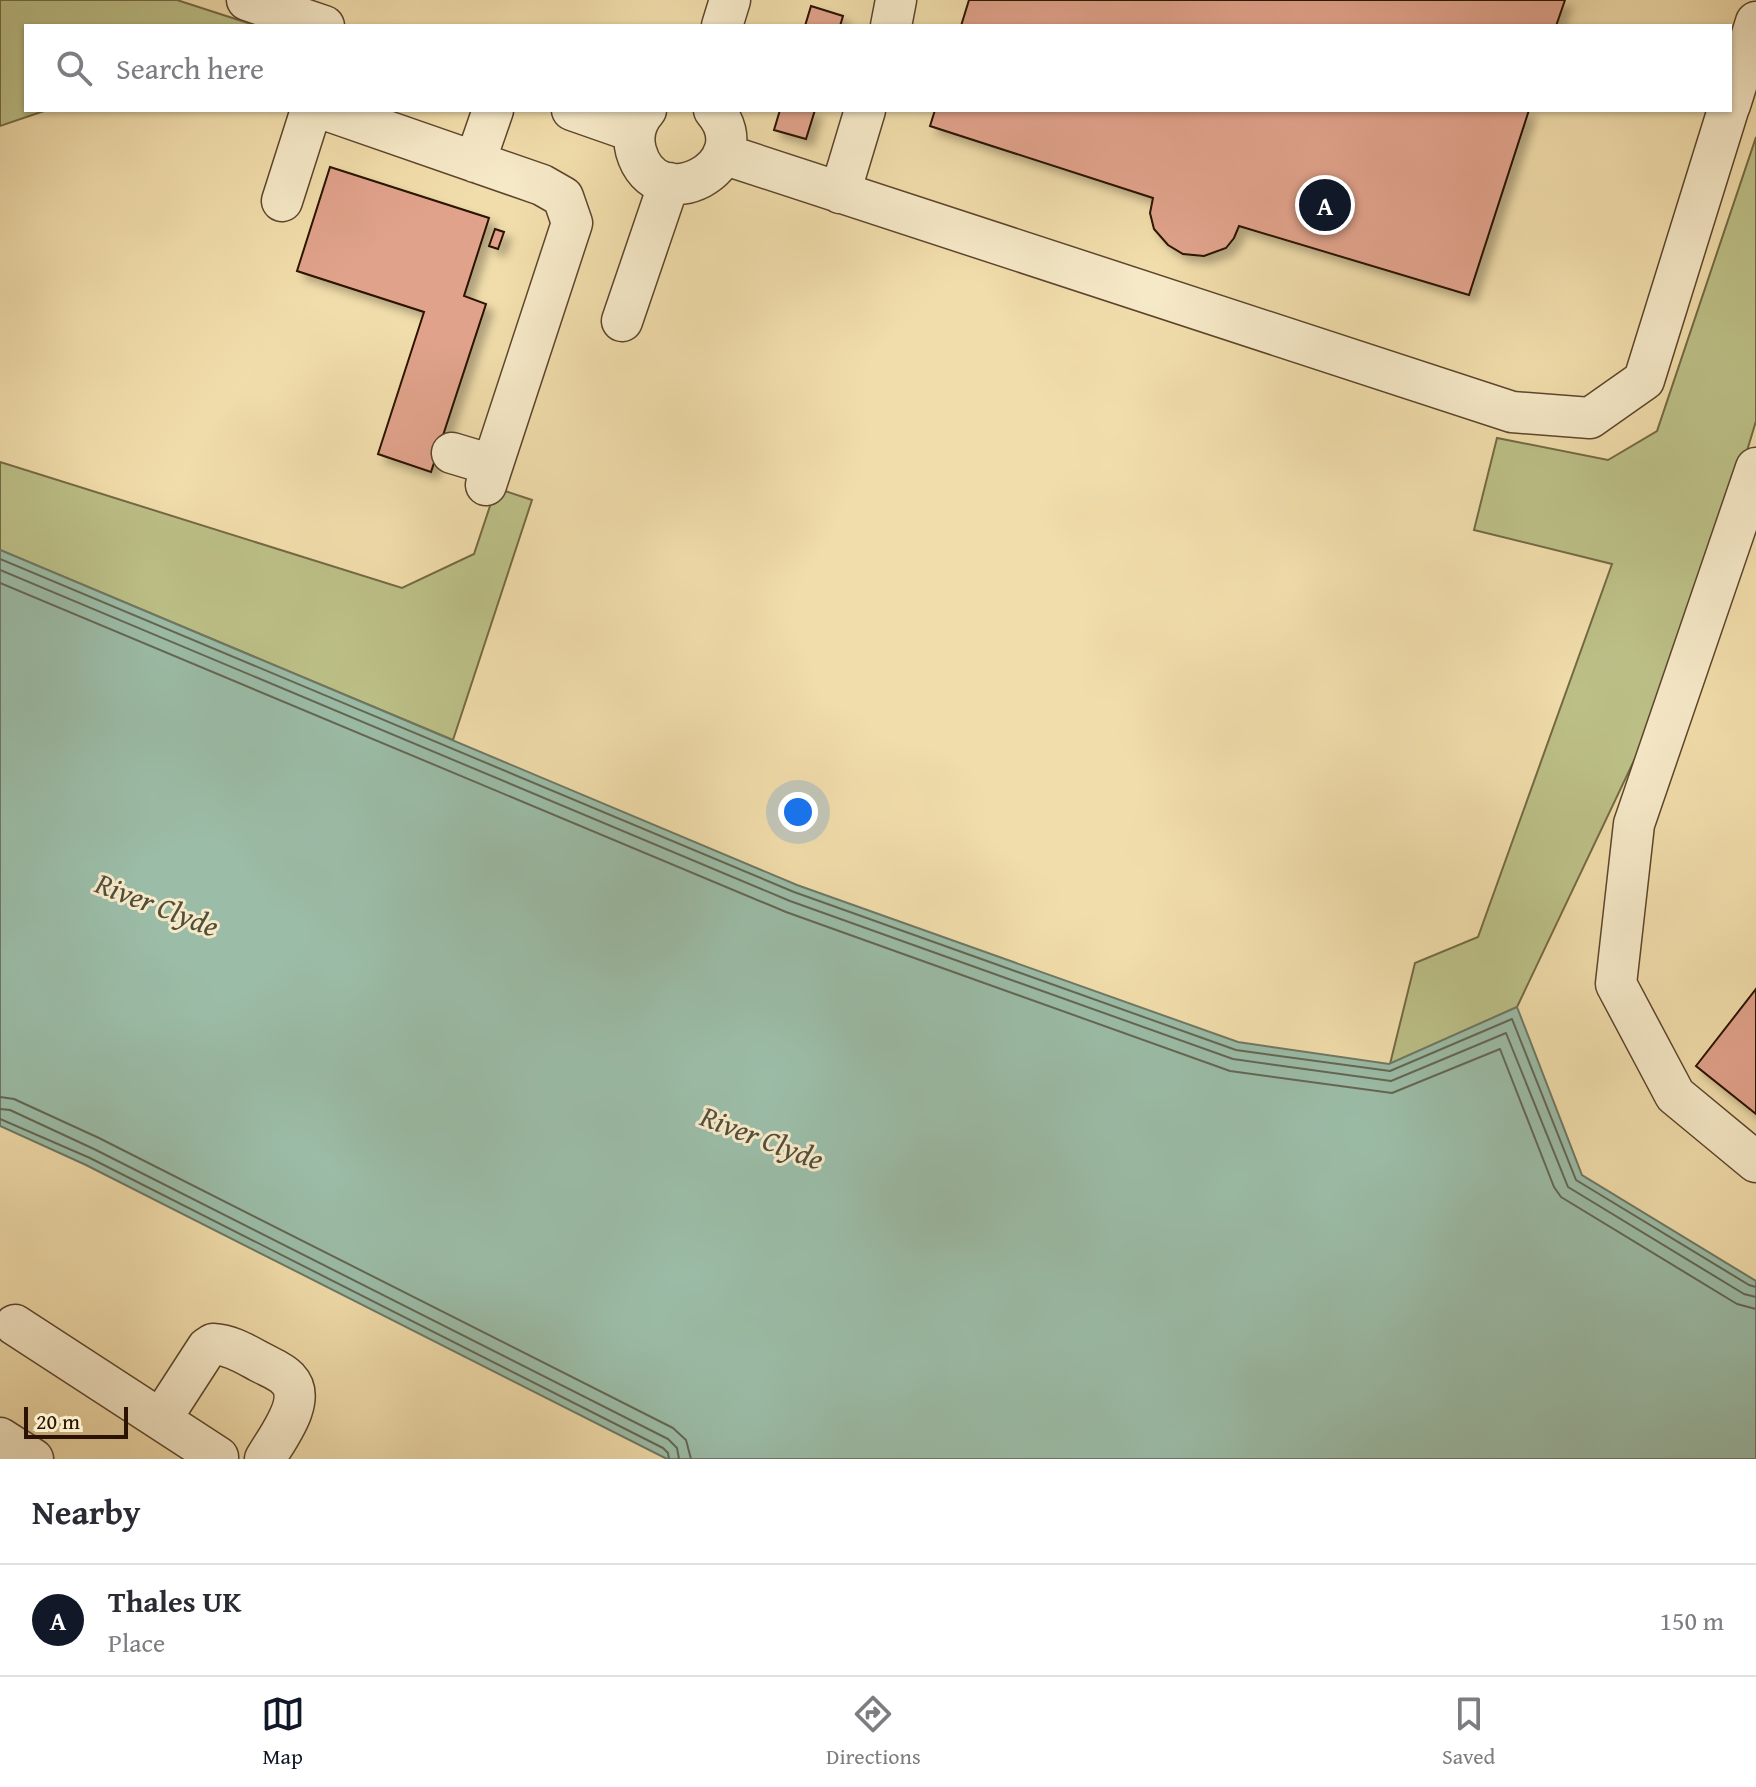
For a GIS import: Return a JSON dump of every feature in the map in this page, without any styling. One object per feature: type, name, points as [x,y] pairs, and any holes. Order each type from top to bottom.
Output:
[{"type":"street","points":[[247,0],[318,24]]},
{"type":"street","points":[[723,24],[730,0]]},
{"type":"street","points":[[891,24],[896,0]]},
{"type":"street","points":[[1732,98],[1756,22]]},
{"type":"street","points":[[282,201],[310,112]]},
{"type":"street","points":[[332,112],[542,185],[563,197],[572,223],[489,475],[452,453]]},
{"type":"street","points":[[475,162],[492,112]]},
{"type":"street","points":[[584,112],[640,121],[635,148],[641,164],[653,176],[669,183],[685,184],[702,179],[715,169],[723,154],[726,141],[724,128],[715,112]]},
{"type":"street","points":[[840,193],[864,112]]},
{"type":"street","points":[[723,154],[1512,412],[1590,418],[1644,380],[1728,112]]},
{"type":"street","points":[[622,321],[669,183]]},
{"type":"street","points":[[1756,468],[1634,824],[1616,984],[1675,1095],[1756,1162]]},
{"type":"street","points":[[15,1325],[219,1458]]},
{"type":"street","points":[[161,1419],[207,1348],[213,1344],[233,1348],[281,1373],[290,1380],[295,1391],[292,1410],[265,1459]]},
{"type":"street","points":[[0,1438],[33,1459]]},
{"type":"green space","points":[[0,0],[177,0],[251,24],[24,24],[24,112],[41,112],[0,126]]},
{"type":"green space","points":[[1756,137],[1756,421],[1687,649],[1517,1007],[1390,1064],[1415,963],[1478,937],[1612,564],[1474,530],[1497,438],[1608,460],[1657,431]]},
{"type":"green space","points":[[0,462],[402,588],[474,554],[496,488],[532,500],[453,740],[0,550]]},
{"type":"water","name":"River Clyde","points":[[0,550],[797,885],[1238,1042],[1389,1064],[1517,1007],[1582,1175],[1756,1281],[1756,1459],[667,1459],[86,1165],[0,1126]]},
{"type":"building","points":[[969,0],[1565,0],[1557,24],[962,24]]},
{"type":"building","points":[[811,6],[843,16],[841,24],[806,24]]},
{"type":"building","points":[[779,112],[814,112],[806,139],[774,130]]},
{"type":"building","points":[[934,112],[1528,112],[1469,295],[1239,226],[1226,248],[1204,256],[1183,254],[1168,245],[1154,229],[1150,213],[1153,198],[930,126]]},
{"type":"building","points":[[330,167],[489,218],[464,296],[486,304],[431,472],[378,454],[424,312],[297,271]]},
{"type":"building","points":[[495,229],[504,232],[498,249],[489,246]]},
{"type":"building","points":[[1756,989],[1756,1114],[1696,1066]]},
{"type":"place","name":"Thales UK","points":[[1325,205]]}]
